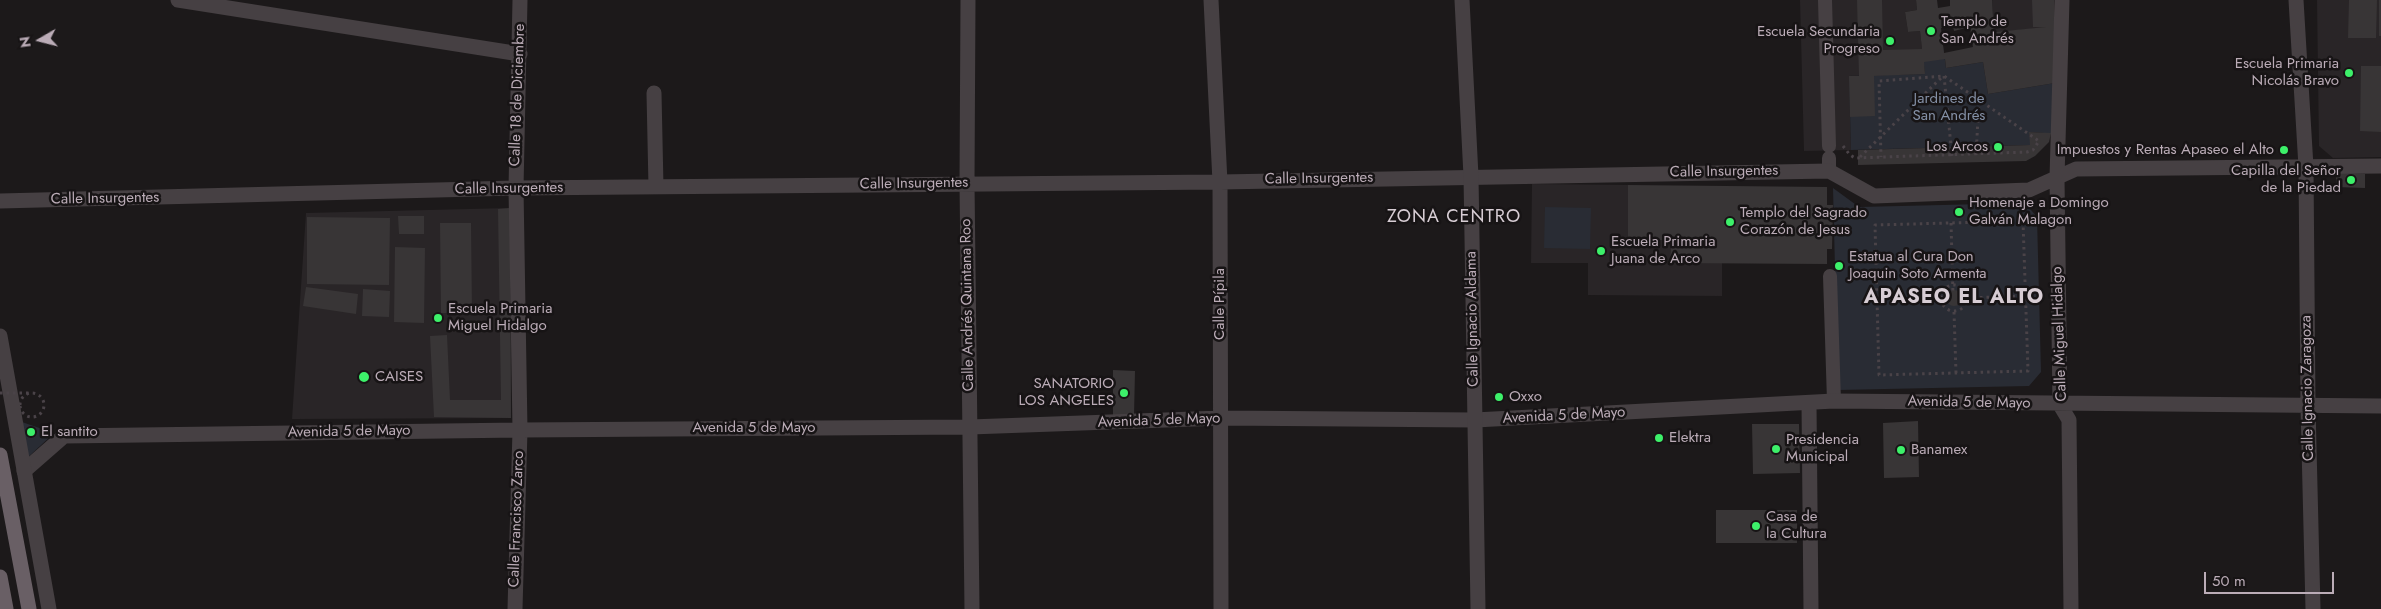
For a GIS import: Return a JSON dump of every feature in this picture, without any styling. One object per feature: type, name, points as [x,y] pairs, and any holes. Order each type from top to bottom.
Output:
[{"type":"highway","points":[[0,455],[29,609]]},
{"type":"highway","points":[[0,578],[6,609]]},
{"type":"street","points":[[178,0],[520,54]]},
{"type":"street","name":"Calle 18 de Diciembre","points":[[520,0],[516,188],[520,430]]},
{"type":"street","name":"Calle Andrés Quintana Roo","points":[[968,0],[967,183],[972,609]]},
{"type":"street","name":"Calle Pípila","points":[[1211,0],[1220,182],[1221,609]]},
{"type":"street","name":"Calle Ignacio Aldama","points":[[1462,0],[1471,176],[1478,609]]},
{"type":"street","points":[[1826,0],[1829,158],[1874,196],[2029,190],[2076,169],[2381,166]]},
{"type":"street","name":"Calle Miguel Hidalgo","points":[[2062,0],[2057,178],[2060,405],[2068,420],[2071,609]]},
{"type":"street","name":"Calle Ignacio Zaragoza","points":[[2296,0],[2306,167],[2308,406],[2313,609]]},
{"type":"street","points":[[654,93],[656,187]]},
{"type":"street","name":"Calle Insurgentes","points":[[0,201],[516,188],[1220,182],[1471,176],[1829,158]]},
{"type":"street","points":[[1830,276],[1834,401]]},
{"type":"street","points":[[0,336],[50,609]]},
{"type":"street","name":"Avenida 5 de Mayo","points":[[24,471],[64,436],[520,430],[970,428],[1221,418],[1475,420],[1809,404],[1834,401],[2060,405],[2381,406]]},
{"type":"street","points":[[1809,404],[1811,609]]},
{"type":"street","name":"Calle Francisco Zarco","points":[[515,609],[520,430]]},
{"type":"path","points":[[1829,158],[1842,146],[1852,157],[1859,158],[1952,156],[2027,152],[2032,150],[2040,141],[1944,76],[1879,81],[1881,157]]},
{"type":"path","points":[[1859,158],[1944,76]]},
{"type":"path","points":[[1944,76],[1952,156]]},
{"type":"path","points":[[1976,155],[1979,100]]},
{"type":"path","points":[[2023,221],[2026,296],[2028,371],[1879,374],[1875,225],[2023,221]]},
{"type":"path","points":[[1951,223],[1953,294]]},
{"type":"path","points":[[1953,285],[1963,288],[1967,298],[1963,309],[1954,312],[1945,309],[1941,299],[1944,290],[1953,285]]},
{"type":"path","points":[[1967,298],[2026,296]]},
{"type":"path","points":[[1877,300],[1941,299]]},
{"type":"path","points":[[1954,312],[1956,372]]},
{"type":"path","points":[[0,393],[31,394],[42,398],[44,406],[41,414],[34,418],[26,416],[20,407],[21,399],[31,394]]},
{"type":"shaded area","points":[[1800,0],[1916,0],[1917,10],[1905,12],[1908,32],[1920,31],[1925,74],[1849,76],[1851,150],[1804,151]]},
{"type":"shaded area","points":[[1992,0],[2054,0],[2055,27],[1994,32]]},
{"type":"shaded area","name":"Escuela Primaria Nicolás Bravo","points":[[2317,0],[2381,0],[2381,157],[2333,158],[2319,146]]},
{"type":"shaded area","name":"Escuela Primaria Juana de Arco","points":[[1532,184],[1628,185],[1628,240],[1671,240],[1670,262],[1722,263],[1722,296],[1588,295],[1588,263],[1531,263]]},
{"type":"shaded area","name":"Escuela Primaria Miguel Hidalgo","points":[[510,208],[511,418],[292,419],[306,213]]},
{"type":"green space","name":"Jardines de San Andrés","points":[[1943,46],[1946,68],[1983,62],[1988,94],[2055,83],[2058,134],[2030,132],[2030,145],[1851,150],[1849,76],[1925,74],[1922,49]]},
{"type":"green space","points":[[1833,188],[1859,207],[2025,203],[2037,217],[2041,372],[2029,386],[1838,390]]},
{"type":"green space","points":[[1545,207],[1591,208],[1590,249],[1544,248]]},
{"type":"green space","points":[[19,421],[54,433],[25,460]]},
{"type":"building","points":[[1857,0],[1882,0],[1883,50],[1922,49],[1920,31],[1908,32],[1905,12],[1917,10],[1916,0],[1937,0],[1938,8],[1950,6],[1950,0],[1992,0],[1994,32],[2046,27],[2033,27],[2032,0],[2054,0],[2055,83],[1988,94],[1983,62],[1946,68],[1945,59],[1924,62],[1925,74],[1874,76],[1875,116],[1850,117],[1849,76],[1859,76]],"holes":[[[1953,26],[1954,31],[1970,27],[1973,47],[1944,53],[1941,28]]]},
{"type":"building","points":[[2349,0],[2377,0],[2376,38],[2348,38]]},
{"type":"building","points":[[2379,0],[2381,0],[2381,36],[2379,36]]},
{"type":"building","points":[[2361,66],[2381,66],[2381,132],[2360,131]]},
{"type":"building","name":"Los Arcos","points":[[2029,132],[2051,133],[2049,142],[2035,156],[2026,161],[1858,165],[1858,150],[2030,145]]},
{"type":"building","name":"Capilla del Señor de la Piedad","points":[[2336,173],[2365,174],[2365,188],[2336,187]]},
{"type":"building","name":"Templo del Sagrado Corazón de Jesus","points":[[1628,185],[1827,187],[1827,205],[1833,205],[1832,249],[1827,249],[1827,264],[1670,263],[1671,240],[1628,240]]},
{"type":"building","points":[[510,208],[511,418],[434,417],[430,336],[447,335],[450,400],[501,400],[498,209]]},
{"type":"building","points":[[398,216],[424,216],[424,234],[399,234]]},
{"type":"building","points":[[307,217],[390,218],[389,285],[307,284]]},
{"type":"building","points":[[440,223],[471,223],[472,313],[441,313]]},
{"type":"building","points":[[395,247],[425,248],[424,323],[394,322]]},
{"type":"building","points":[[306,287],[358,294],[356,314],[303,306]]},
{"type":"building","points":[[363,289],[390,291],[389,317],[362,316]]},
{"type":"building","points":[[1954,290],[1960,292],[1962,298],[1960,304],[1954,306],[1948,304],[1946,298],[1948,292]]},
{"type":"building","name":"SANATORIO LOS ANGELES","points":[[1113,370],[1135,371],[1134,416],[1113,416]]},
{"type":"building","name":"Banamex","points":[[1918,421],[1919,477],[1884,478],[1883,423]]},
{"type":"building","name":"Presidencia Municipal","points":[[1752,424],[1799,424],[1800,473],[1753,474]]},
{"type":"building","name":"Casa de la Cultura","points":[[1716,510],[1797,510],[1797,543],[1716,543]]},
{"type":"place","name":"Templo de San Andrés","points":[[1931,31]]},
{"type":"place","name":"Escuela Secundaria Progreso","points":[[1890,41]]},
{"type":"place","name":"Escuela Primaria Nicolás Bravo","points":[[2349,73]]},
{"type":"place","name":"Los Arcos","points":[[1998,147]]},
{"type":"place","name":"Impuestos y Rentas Apaseo el Alto","points":[[2284,150]]},
{"type":"place","name":"Capilla del Señor de la Piedad","points":[[2351,180]]},
{"type":"place","name":"Homenaje a Domingo Galván Malagon","points":[[1959,212]]},
{"type":"place","name":"Templo del Sagrado Corazón de Jesus","points":[[1730,222]]},
{"type":"place","name":"Escuela Primaria Juana de Arco","points":[[1601,251]]},
{"type":"place","name":"Estatua al Cura Don Joaquin Soto Armenta","points":[[1839,266]]},
{"type":"place","name":"Escuela Primaria Miguel Hidalgo","points":[[438,318]]},
{"type":"place","name":"CAISES","points":[[364,377]]},
{"type":"place","name":"SANATORIO LOS ANGELES","points":[[1124,393]]},
{"type":"place","name":"Oxxo","points":[[1499,397]]},
{"type":"place","name":"El santito","points":[[31,432]]},
{"type":"place","name":"Elektra","points":[[1659,438]]},
{"type":"place","name":"Presidencia Municipal","points":[[1776,449]]},
{"type":"place","name":"Banamex","points":[[1901,450]]},
{"type":"place","name":"Casa de la Cultura","points":[[1756,526]]},
{"type":"district","name":"ZONA CENTRO","points":[[1454,218]]},
{"type":"district","name":"APASEO EL ALTO","points":[[1954,298]]}]
